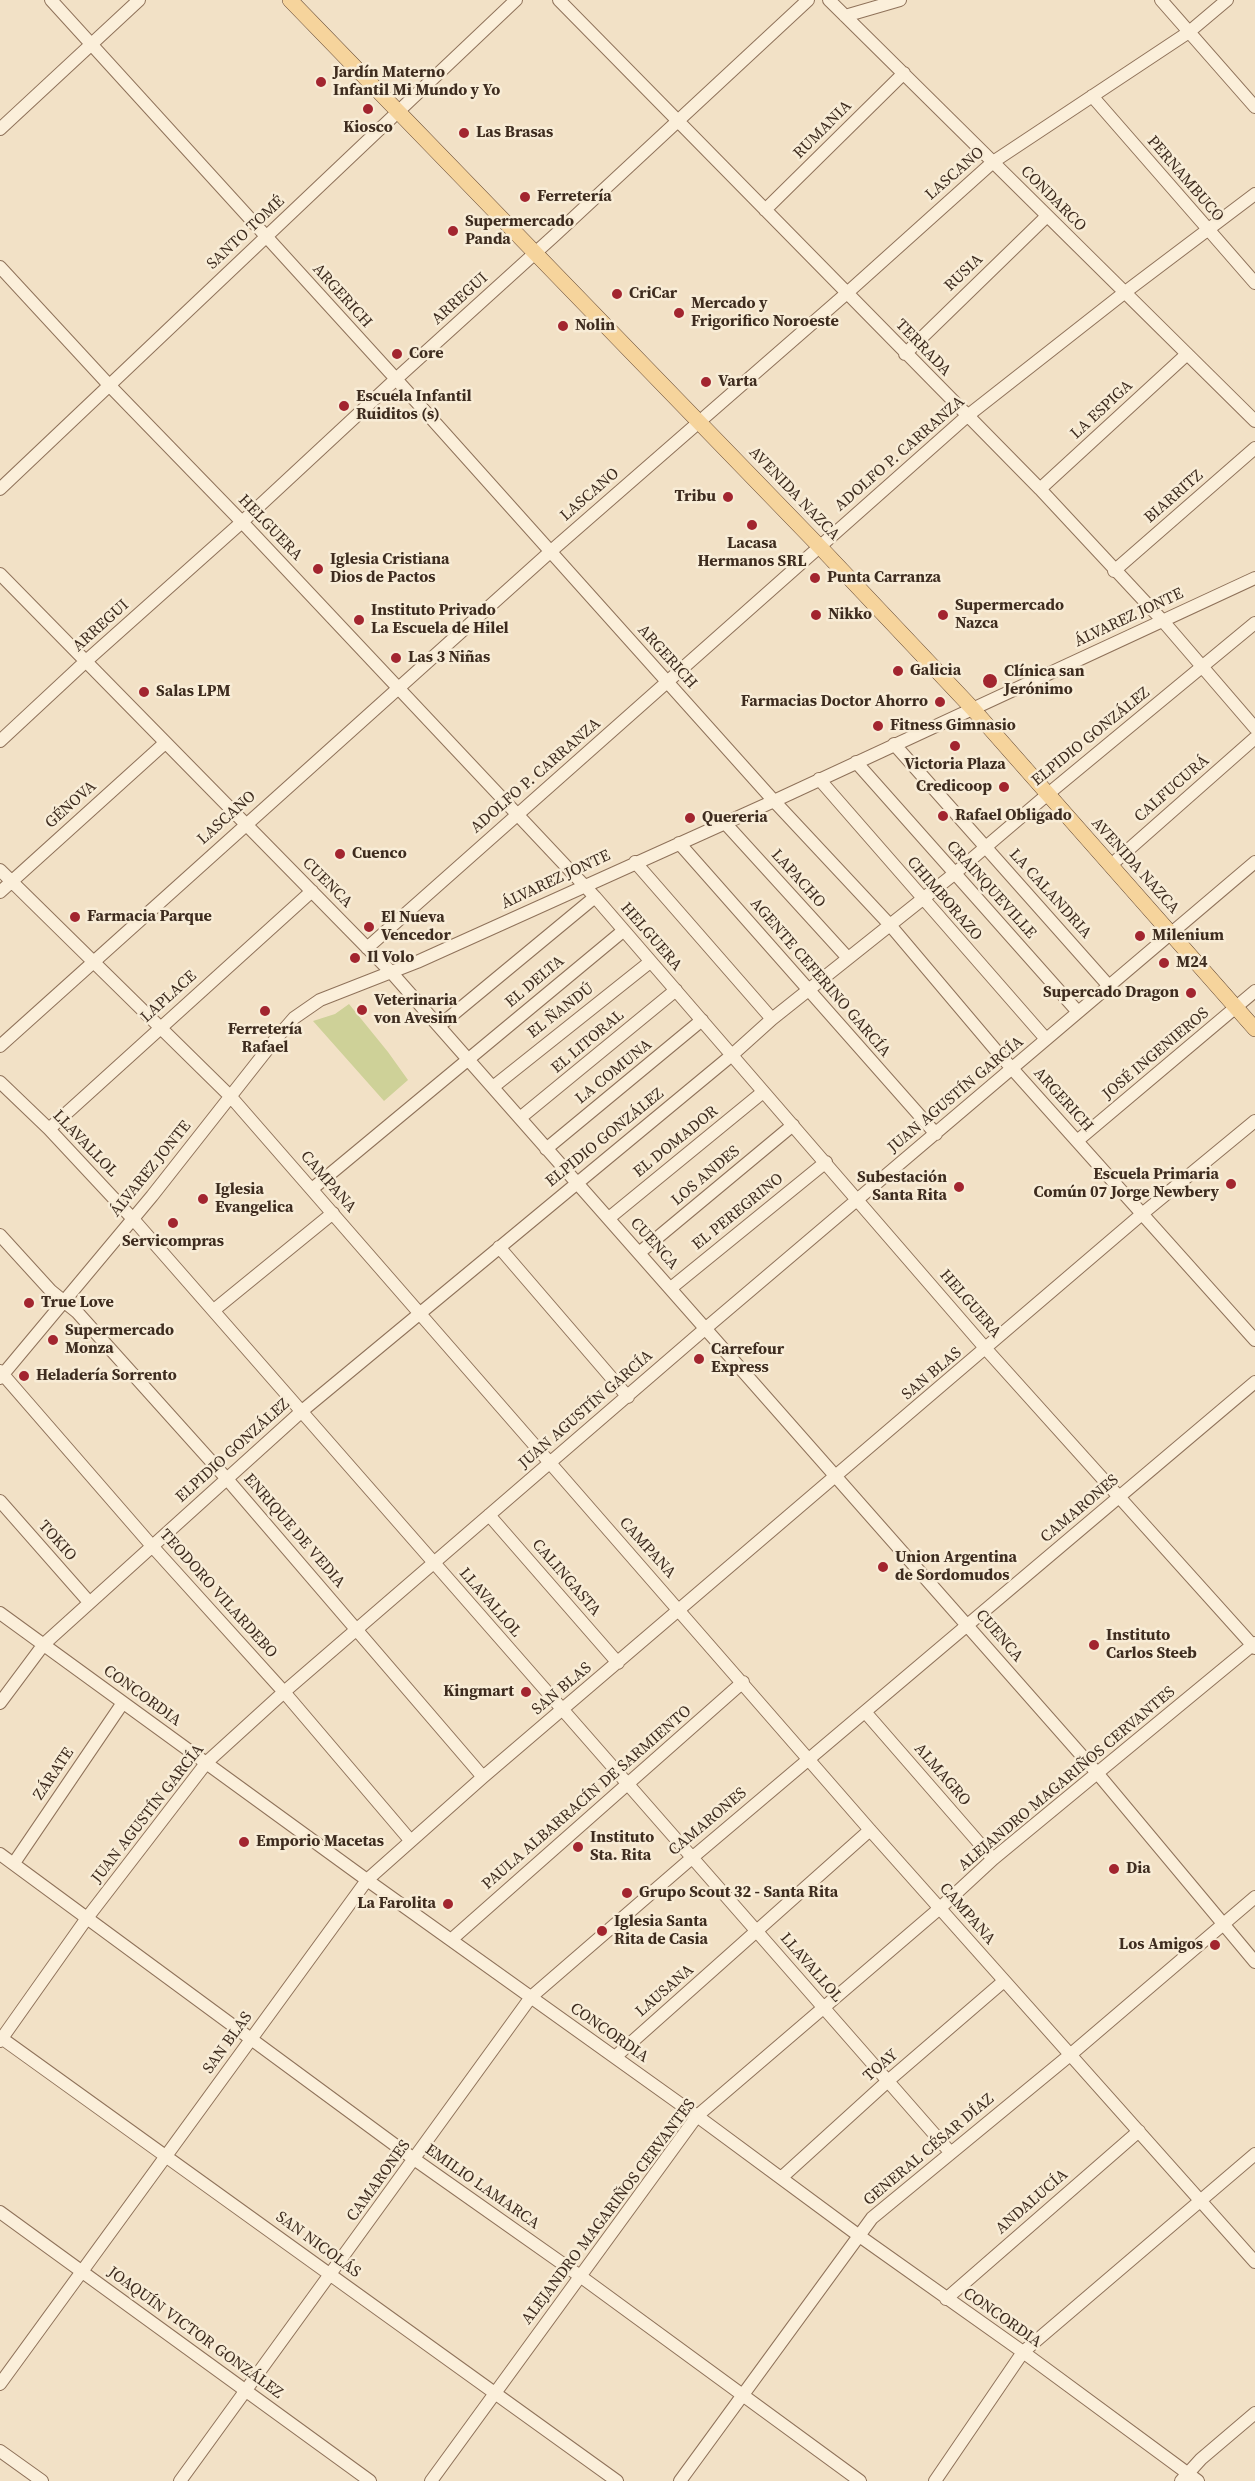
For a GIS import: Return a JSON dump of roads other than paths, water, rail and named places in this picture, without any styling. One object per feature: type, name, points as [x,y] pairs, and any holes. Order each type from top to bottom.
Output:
[{"type":"main road","name":"AVENIDA NAZCA","points":[[290,0],[820,547],[972,708],[1255,1029]]},
{"type":"street","name":"ARGERICH","points":[[51,0],[396,379],[774,801],[890,925],[1012,1068],[1255,1340]]},
{"type":"street","points":[[0,129],[139,0]]},
{"type":"street","name":"SANTO TOMÉ","points":[[0,489],[516,0]]},
{"type":"street","name":"TERRADA","points":[[559,0],[966,417],[1040,489],[1162,620],[1255,728]]},
{"type":"street","name":"ARREGUI","points":[[0,741],[536,253],[808,0]]},
{"type":"street","name":"CONDARCO","points":[[829,0],[1255,421]]},
{"type":"street","points":[[844,16],[900,0]]},
{"type":"street","points":[[1161,0],[1255,107]]},
{"type":"street","name":"LASCANO","points":[[0,1046],[550,552],[847,293],[993,162],[1189,32],[1227,0]]},
{"type":"street","name":"RUMANIA","points":[[765,210],[904,73]]},
{"type":"street","name":"PERNAMBUCO","points":[[1092,96],[1255,283]]},
{"type":"street","name":"ADOLFO P. CARRANZA","points":[[367,948],[966,417],[1255,194]]},
{"type":"street","name":"RUSIA","points":[[905,354],[1047,216]]},
{"type":"street","name":"HELGUERA","points":[[0,267],[595,897],[858,1198],[986,1349],[1254,1645]]},
{"type":"street","name":"LA ESPIGA","points":[[1040,489],[1186,355]]},
{"type":"street","name":"BIARRITZ","points":[[1114,571],[1255,448]]},
{"type":"street","name":"CUENCA","points":[[0,574],[391,972],[1098,1774],[1255,1962]]},
{"type":"street","name":"ÁLVAREZ JONTE","points":[[1,1375],[133,1219],[274,1041],[303,1010],[320,1000],[417,962],[774,801],[1255,578]]},
{"type":"street","name":"ELPIDIO GONZÁLEZ","points":[[0,1703],[44,1644],[302,1412],[732,1055],[772,1019],[954,874],[1047,794],[1255,623]]},
{"type":"street","name":"CALFUCURÁ","points":[[1111,865],[1255,738]]},
{"type":"street","name":"GÉNOVA","points":[[0,892],[165,743]]},
{"type":"street","name":"LA CALANDRIA","points":[[894,744],[1108,985]]},
{"type":"street","name":"CRAINQUEVILLE","points":[[855,762],[1078,1012]]},
{"type":"street","name":"CHIMBORAZO","points":[[819,779],[1046,1040]]},
{"type":"street","name":"LAPACHO","points":[[725,823],[847,957]]},
{"type":"street","name":"AGENTE CEFERINO GARCÍA","points":[[679,843],[936,1134]]},
{"type":"street","points":[[635,862],[772,1019]]},
{"type":"street","name":"JUAN AGUSTÍN GARCÍA","points":[[1,2039],[87,1918],[207,1762],[357,1628],[706,1328],[1255,862]]},
{"type":"street","name":"CAMPANA","points":[[0,870],[231,1097],[870,1830],[1255,2262]]},
{"type":"street","name":"LAPLACE","points":[[49,1129],[159,1027],[312,891]]},
{"type":"street","points":[[439,1026],[595,897]]},
{"type":"street","name":"EL DELTA","points":[[312,1189],[623,931]]},
{"type":"street","name":"EL ÑANDÚ","points":[[493,1087],[650,962]]},
{"type":"street","name":"EL LITORAL","points":[[520,1118],[676,990]]},
{"type":"street","name":"JOSÉ INGENIEROS","points":[[1077,1141],[1255,991]]},
{"type":"street","name":"LA COMUNA","points":[[546,1149],[702,1020]]},
{"type":"street","name":"LLAVALLOL","points":[[0,1082],[49,1129],[214,1310],[950,2152]]},
{"type":"street","name":"EL DOMADOR","points":[[609,1218],[763,1092]]},
{"type":"street","name":"SAN BLAS","points":[[0,2384],[367,1880],[410,1840],[679,1609],[1142,1214],[1255,1121]]},
{"type":"street","name":"LOS ANDES","points":[[639,1253],[793,1125]]},
{"type":"street","name":"EL PEREGRINO","points":[[671,1288],[826,1162]]},
{"type":"street","points":[[214,1310],[333,1213]]},
{"type":"street","name":"ENRIQUE DE VEDIA","points":[[0,1235],[51,1291],[77,1312],[228,1479],[483,1777]]},
{"type":"street","points":[[499,1247],[628,1397]]},
{"type":"street","name":"TEODORO VILARDEBO","points":[[1,1375],[284,1692],[410,1840]]},
{"type":"street","name":"CAMARONES","points":[[180,2481],[531,1997],[693,1857],[1255,1382]]},
{"type":"street","name":"TOKIO","points":[[0,1502],[89,1602]]},
{"type":"street","name":"CALINGASTA","points":[[489,1515],[618,1663]]},
{"type":"street","name":"CONCORDIA","points":[[0,1613],[122,1704],[207,1762],[367,1880],[698,2116],[946,2299],[1023,2352],[1184,2477],[1198,2481]]},
{"type":"street","name":"ALEJANDRO MAGARIÑOS CERVANTES","points":[[431,2481],[698,2116],[940,1908],[993,1859],[1254,1645]]},
{"type":"street","name":"PAULA ALBARRACÍN DE SARMIENTO","points":[[452,1939],[743,1682]]},
{"type":"street","name":"ZÁRATE","points":[[14,1863],[122,1704]]},
{"type":"street","name":"ALMAGRO","points":[[866,1713],[993,1859]]},
{"type":"street","name":"LAUSANA","points":[[615,2057],[870,1830]]},
{"type":"street","name":"EMILIO LAMARCA","points":[[0,1854],[414,2159],[580,2276],[860,2481]]},
{"type":"street","name":"GENERAL CÉSAR DÍAZ","points":[[680,2481],[872,2218],[1070,2055],[1255,1897]]},
{"type":"street","name":"TOAY","points":[[781,2178],[889,2080],[1004,1981]]},
{"type":"street","name":"SAN NICOLÁS","points":[[1,2039],[617,2481]]},
{"type":"street","name":"ANDALUCÍA","points":[[946,2299],[1139,2131]]},
{"type":"street","points":[[935,2481],[1023,2352],[1255,2154]]},
{"type":"street","name":"JOAQUÍN VICTOR GONZÁLEZ","points":[[0,2212],[370,2481]]},
{"type":"street","points":[[1184,2477],[1255,2413]]},
{"type":"street","points":[[0,2451],[42,2481]]},
{"type":"place","name":"Jardín Materno Infantil Mi Mundo y Yo","points":[[321,82]]},
{"type":"place","name":"Kiosco","points":[[368,109]]},
{"type":"place","name":"Las Brasas","points":[[464,133]]},
{"type":"place","name":"Ferretería","points":[[525,197]]},
{"type":"place","name":"Supermercado Panda","points":[[453,231]]},
{"type":"place","name":"CriCar","points":[[617,294]]},
{"type":"place","name":"Mercado y Frigorifico Noroeste","points":[[679,313]]},
{"type":"place","name":"Nolin","points":[[563,326]]},
{"type":"place","name":"Core","points":[[397,354]]},
{"type":"place","name":"Varta","points":[[706,382]]},
{"type":"place","name":"Escuela Infantil Ruiditos (s)","points":[[344,406]]},
{"type":"place","name":"Tribu","points":[[728,497]]},
{"type":"place","name":"Lacasa Hermanos SRL","points":[[752,525]]},
{"type":"place","name":"Iglesia Cristiana Dios de Pactos","points":[[318,569]]},
{"type":"place","name":"Punta Carranza","points":[[815,578]]},
{"type":"place","name":"Nikko","points":[[816,615]]},
{"type":"place","name":"Supermercado Nazca","points":[[943,615]]},
{"type":"place","name":"Instituto Privado La Escuela de Hilel","points":[[359,620]]},
{"type":"place","name":"Las 3 Niñas","points":[[396,658]]},
{"type":"place","name":"Galicia","points":[[898,671]]},
{"type":"place","name":"Clínica san Jerónimo","points":[[990,681]]},
{"type":"place","name":"Salas LPM","points":[[144,692]]},
{"type":"place","name":"Farmacias Doctor Ahorro","points":[[940,702]]},
{"type":"place","name":"Fitness Gimnasio","points":[[878,726]]},
{"type":"place","name":"Victoria Plaza","points":[[955,746]]},
{"type":"place","name":"Credicoop","points":[[1004,787]]},
{"type":"place","name":"Rafael Obligado","points":[[943,816]]},
{"type":"place","name":"Quereria","points":[[690,818]]},
{"type":"place","name":"Cuenco","points":[[340,854]]},
{"type":"place","name":"Farmacia Parque","points":[[75,917]]},
{"type":"place","name":"El Nueva Vencedor","points":[[369,927]]},
{"type":"place","name":"Milenium","points":[[1140,936]]},
{"type":"place","name":"Il Volo","points":[[355,958]]},
{"type":"place","name":"M24","points":[[1164,963]]},
{"type":"place","name":"Supercado Dragon","points":[[1191,993]]},
{"type":"place","name":"Veterinaria von Avesim","points":[[362,1010]]},
{"type":"place","name":"Ferretería Rafael","points":[[265,1011]]},
{"type":"place","name":"Escuela Primaria Común 07 Jorge Newbery","points":[[1231,1184]]},
{"type":"place","name":"Subestación Santa Rita","points":[[959,1187]]},
{"type":"place","name":"Iglesia Evangelica","points":[[203,1199]]},
{"type":"place","name":"Servicompras","points":[[173,1223]]},
{"type":"place","name":"True Love","points":[[29,1303]]},
{"type":"place","name":"Supermercado Monza","points":[[53,1340]]},
{"type":"place","name":"Carrefour Express","points":[[699,1359]]},
{"type":"place","name":"Heladería Sorrento","points":[[24,1376]]},
{"type":"place","name":"Union Argentina de Sordomudos","points":[[883,1567]]},
{"type":"place","name":"Instituto Carlos Steeb","points":[[1094,1645]]},
{"type":"place","name":"Kingmart","points":[[526,1692]]},
{"type":"place","name":"Emporio Macetas","points":[[244,1842]]},
{"type":"place","name":"Instituto Sta. Rita","points":[[578,1847]]},
{"type":"place","name":"Dia","points":[[1114,1869]]},
{"type":"place","name":"Grupo Scout 32 - Santa Rita","points":[[627,1893]]},
{"type":"place","name":"La Farolita","points":[[448,1904]]},
{"type":"place","name":"Iglesia Santa Rita de Casia","points":[[602,1931]]},
{"type":"place","name":"Los Amigos","points":[[1215,1945]]}]
